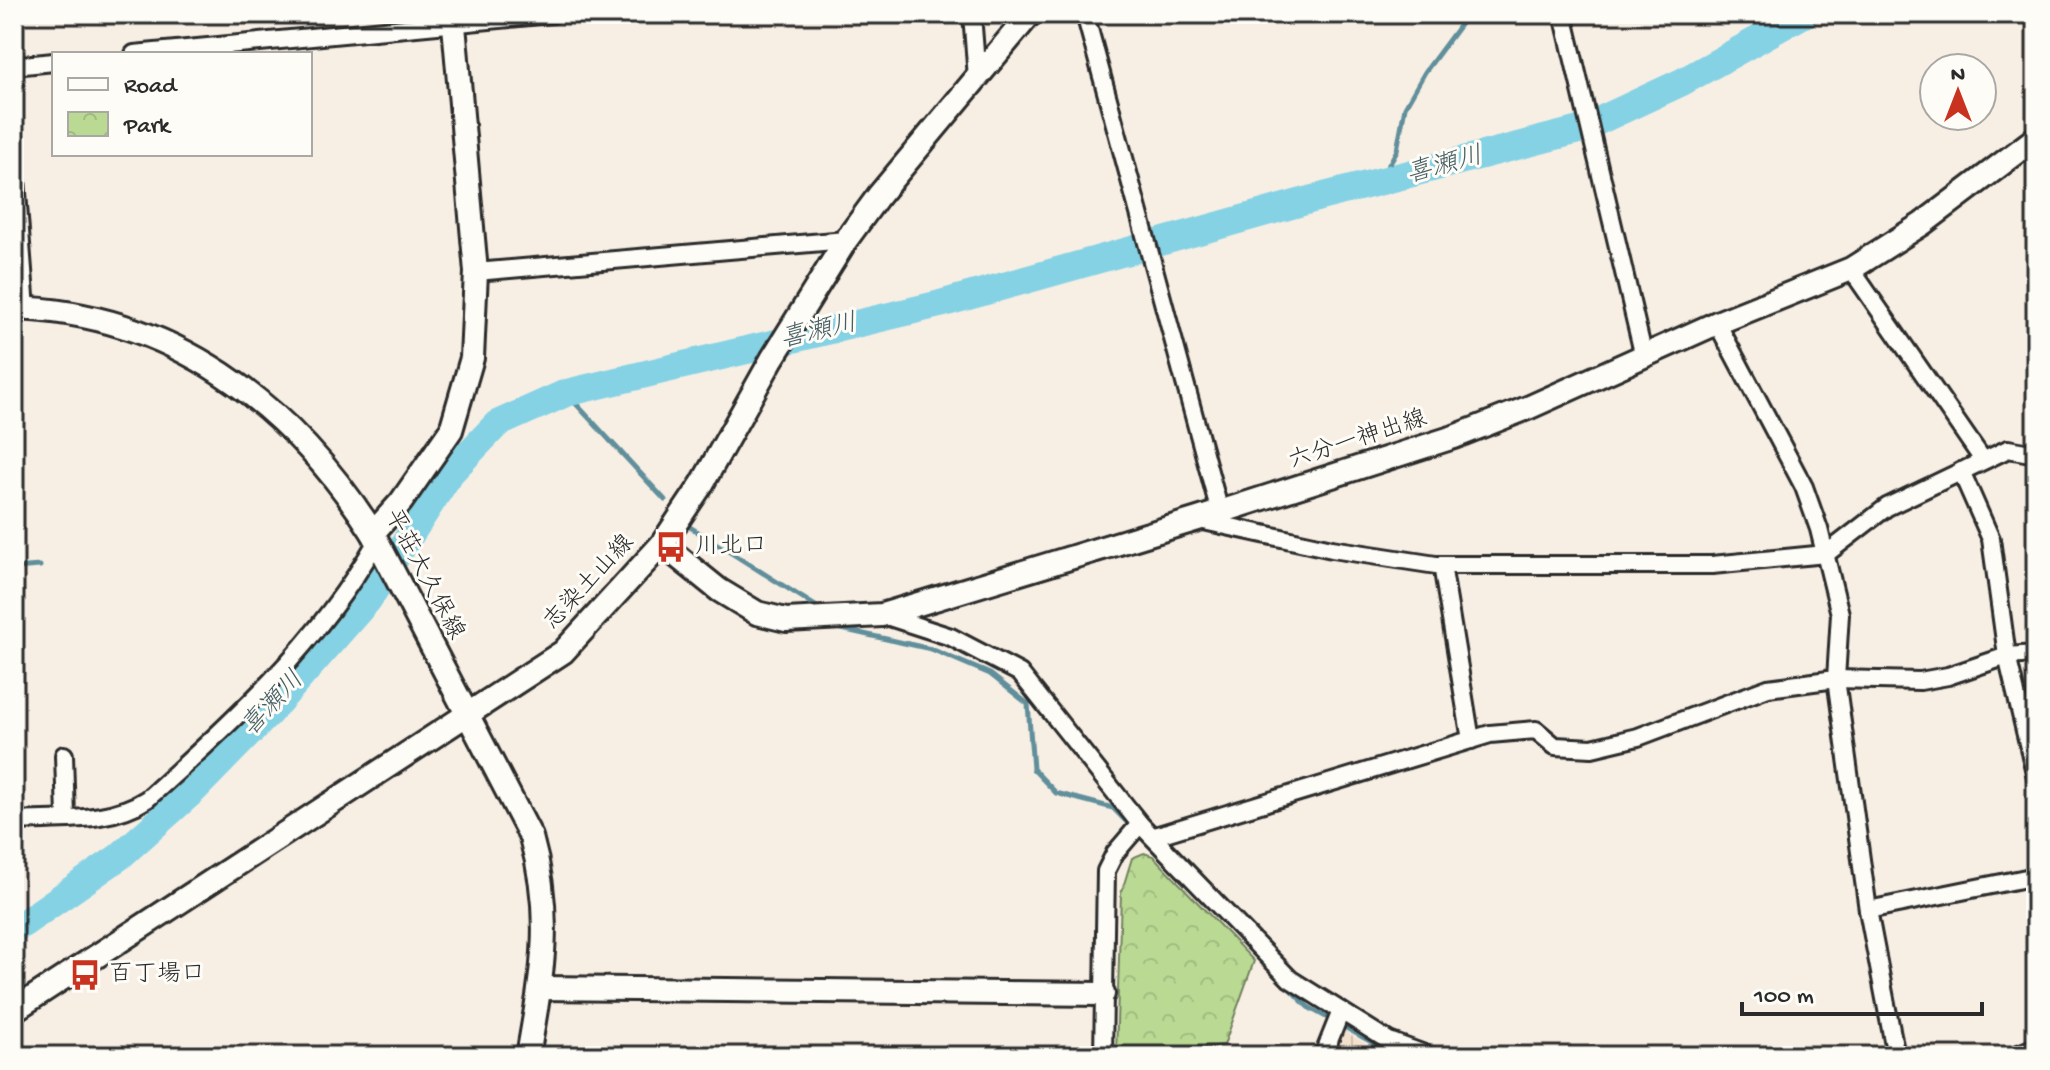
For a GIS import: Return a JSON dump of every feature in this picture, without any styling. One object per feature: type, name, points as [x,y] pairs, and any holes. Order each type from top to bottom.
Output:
[{"type":"main road","name":"志染土山線","points":[[14,1010],[563,652],[662,544],[702,484],[772,359],[846,240],[1030,14]]},
{"type":"main road","points":[[376,539],[451,430],[472,358],[476,272],[454,18]]},
{"type":"main road","name":"六分一神出線","points":[[662,544],[719,590],[757,613],[797,620],[882,615],[1454,437],[1717,323],[1851,269],[1922,224],[2036,138]]},
{"type":"main road","name":"平荘大久保線","points":[[20,309],[118,324],[188,353],[249,391],[298,435],[343,485],[407,597],[531,837],[543,881],[545,919],[540,988],[528,1056]]},
{"type":"main road","points":[[540,988],[1103,994]]},
{"type":"street","points":[[152,52],[454,18],[552,14]]},
{"type":"street","points":[[972,14],[977,78]]},
{"type":"street","points":[[1085,14],[1220,512]]},
{"type":"street","points":[[1563,14],[1644,357]]},
{"type":"street","points":[[14,66],[52,62]]},
{"type":"street","points":[[14,153],[20,309]]},
{"type":"street","points":[[476,272],[846,240]]},
{"type":"street","points":[[1851,269],[1983,460]]},
{"type":"street","points":[[1717,323],[1804,487],[1826,554],[1840,614],[1836,679],[1868,910],[1896,1056]]},
{"type":"street","points":[[1198,519],[1332,549],[1442,565],[1712,565],[1826,554],[1887,507],[1983,460],[2008,449],[2036,454]]},
{"type":"street","points":[[1961,471],[1991,539],[2007,656],[2036,777]]},
{"type":"street","points":[[14,821],[112,815],[132,809],[221,734],[335,607],[376,539]]},
{"type":"street","points":[[1442,565],[1471,740]]},
{"type":"street","points":[[882,615],[951,637],[1020,673],[1140,824],[1155,836],[1290,979],[1389,1041],[1430,1056]]},
{"type":"street","points":[[1155,836],[1490,734],[1536,730],[1555,746],[1592,748],[1638,737],[1768,688],[1836,679],[1920,681],[1948,676],[2007,656],[2036,654]]},
{"type":"street","points":[[64,755],[66,817]]},
{"type":"street","points":[[1103,1056],[1106,871],[1115,853],[1140,824]]},
{"type":"street","points":[[1868,910],[2036,876]]},
{"type":"street","points":[[1323,1056],[1341,1011]]},
{"type":"street","points":[[2014,1056],[2036,1047]]},
{"type":"shaded area","points":[[1345,1032],[1388,1056],[1331,1056]]},
{"type":"green space","points":[[1144,853],[1153,856],[1254,961],[1224,1045],[1116,1056],[1121,894],[1132,858]]},
{"type":"waterway","points":[[1380,181],[1397,150],[1405,107],[1425,72],[1468,14]]},
{"type":"waterway","name":"喜瀬川","points":[[14,930],[119,857],[194,790],[268,714],[368,600],[451,472],[497,424],[566,393],[940,304],[1320,197],[1579,130],[1682,82],[1804,14]]},
{"type":"waterway","points":[[566,393],[665,500]]},
{"type":"waterway","points":[[690,527],[822,610]]},
{"type":"waterway","points":[[14,568],[40,566]]},
{"type":"waterway","points":[[837,628],[931,649],[990,674],[1028,704],[1033,769],[1056,793],[1113,808],[1277,977]]},
{"type":"waterway","points":[[1284,983],[1308,1007],[1397,1056]]},
{"type":"place","name":"川北口","points":[[671,547]]},
{"type":"place","name":"百丁場口","points":[[85,975]]}]
